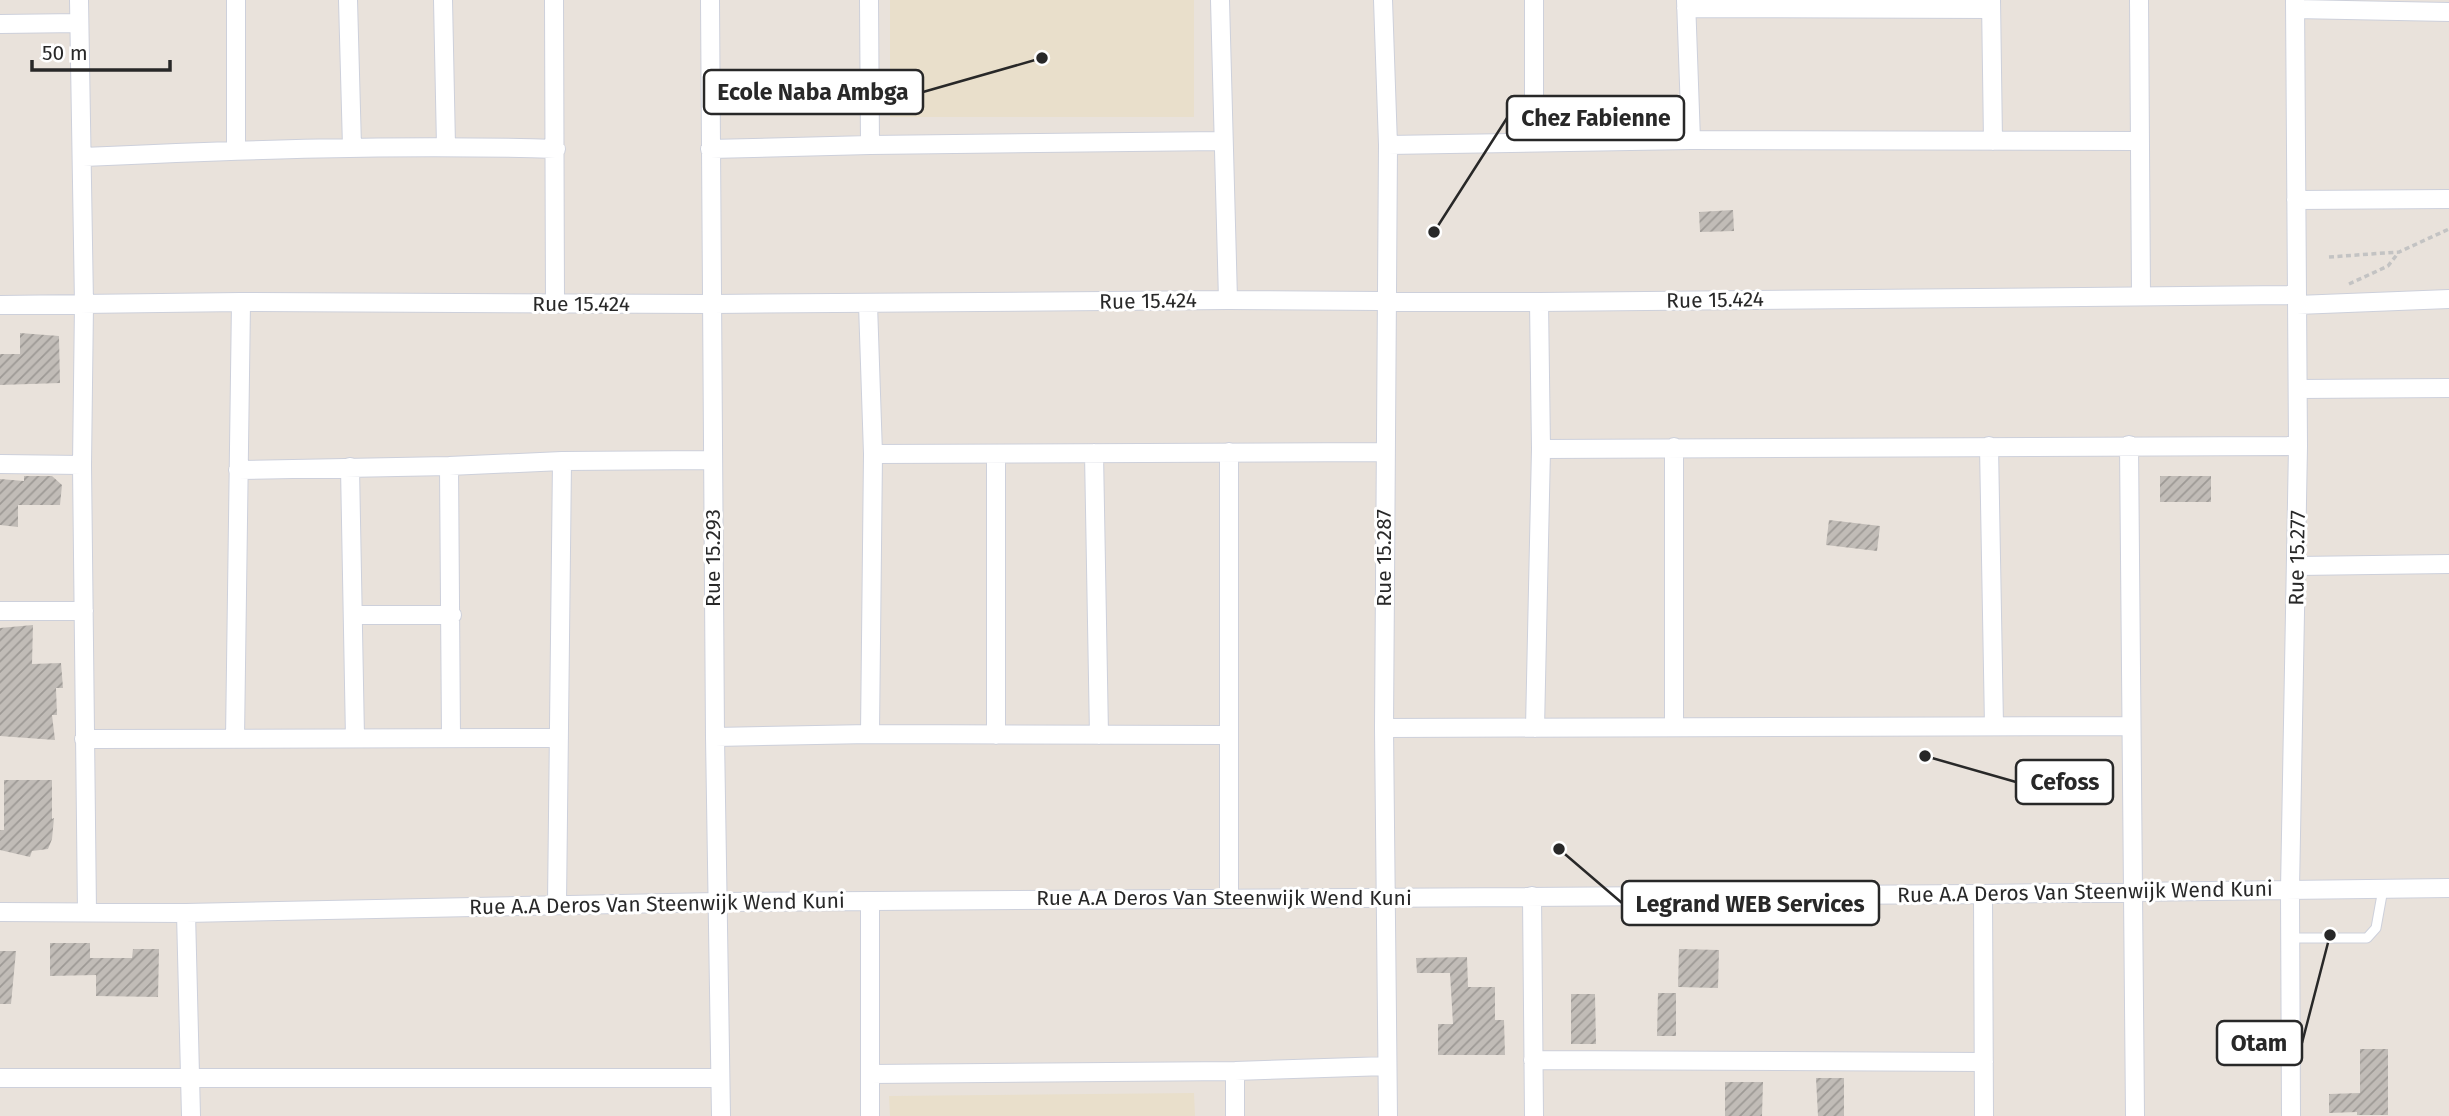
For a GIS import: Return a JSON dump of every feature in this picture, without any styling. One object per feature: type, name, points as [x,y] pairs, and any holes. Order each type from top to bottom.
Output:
[{"type":"street","points":[[79,0],[83,157],[82,465],[87,912]]},
{"type":"street","points":[[236,0],[236,151]]},
{"type":"street","points":[[348,0],[352,147]]},
{"type":"street","points":[[443,0],[446,146]]},
{"type":"street","points":[[554,0],[555,304]]},
{"type":"street","name":"Rue 15.293","points":[[710,0],[712,460],[721,1116]]},
{"type":"street","points":[[869,0],[870,145]]},
{"type":"street","points":[[1220,0],[1227,300]]},
{"type":"street","name":"Rue 15.287","points":[[1383,0],[1388,145],[1384,728],[1388,1116]]},
{"type":"street","points":[[1534,0],[1534,142]]},
{"type":"street","points":[[2139,0],[2141,295]]},
{"type":"street","points":[[1691,140],[1686,4],[1991,4],[1993,141]]},
{"type":"street","points":[[2295,4],[2449,12]]},
{"type":"street","name":"Rue 15.277","points":[[2291,1116],[2290,890],[2298,446],[2295,4]]},
{"type":"street","points":[[0,24],[79,23]]},
{"type":"street","points":[[1388,145],[1691,140],[2140,141]]},
{"type":"street","points":[[710,149],[1222,141]]},
{"type":"street","points":[[83,157],[352,147],[556,149]]},
{"type":"street","points":[[2296,200],[2449,199]]},
{"type":"street","name":"Rue 15.424","points":[[0,304],[868,304],[1227,300],[1539,302],[2141,295],[2297,300],[2449,299]]},
{"type":"street","points":[[1535,728],[1541,449],[1539,302]]},
{"type":"street","points":[[234,740],[241,303]]},
{"type":"street","points":[[868,304],[873,454],[870,734]]},
{"type":"street","points":[[2298,389],[2449,388]]},
{"type":"street","points":[[2129,445],[2135,1116]]},
{"type":"street","points":[[1989,446],[1993,726]]},
{"type":"street","points":[[1541,449],[2298,446]]},
{"type":"street","points":[[1674,447],[1674,727]]},
{"type":"street","points":[[1229,452],[1229,899]]},
{"type":"street","points":[[873,454],[1385,452]]},
{"type":"street","points":[[1094,453],[1099,735]]},
{"type":"street","points":[[996,454],[996,736]]},
{"type":"street","points":[[238,470],[562,461],[712,460]]},
{"type":"street","points":[[557,904],[562,461]]},
{"type":"street","points":[[0,464],[82,465]]},
{"type":"street","points":[[449,466],[451,737]]},
{"type":"street","points":[[350,467],[355,738]]},
{"type":"street","points":[[2297,566],[2449,564]]},
{"type":"street","points":[[0,611],[84,611]]},
{"type":"street","points":[[353,615],[452,615]]},
{"type":"street","points":[[1384,728],[2131,726]]},
{"type":"street","points":[[715,737],[870,734],[1229,735]]},
{"type":"street","points":[[84,739],[559,738]]},
{"type":"street","name":"Rue A.A Deros Van Steenwijk Wend Kuni","points":[[0,912],[186,913],[717,902],[1983,894],[2449,888]]},
{"type":"street","points":[[1983,894],[1984,1116]]},
{"type":"street","points":[[1532,896],[1534,1116]]},
{"type":"street","points":[[870,901],[870,1116]]},
{"type":"street","points":[[186,913],[191,1116]]},
{"type":"street","points":[[1533,1060],[1984,1062]]},
{"type":"street","points":[[870,1074],[1235,1071],[1387,1066]]},
{"type":"street","points":[[1235,1071],[1235,1116]]},
{"type":"street","points":[[0,1078],[720,1079]]},
{"type":"lane","points":[[2290,938],[2367,938],[2376,928],[2382,889]]},
{"type":"path","points":[[2329,257],[2399,252],[2449,229]]},
{"type":"path","points":[[2339,288],[2388,266],[2399,252]]},
{"type":"shaded area","points":[[890,0],[1194,0],[1194,117],[890,117]]},
{"type":"shaded area","points":[[1194,1093],[1195,1116],[890,1116],[889,1096]]},
{"type":"building","points":[[1733,210],[1734,231],[1700,232],[1699,212]]},
{"type":"building","points":[[20,333],[59,336],[60,383],[0,385],[0,354],[20,354]]},
{"type":"building","points":[[24,476],[52,476],[62,485],[60,505],[18,505],[18,527],[0,525],[0,479],[24,481]]},
{"type":"building","points":[[2160,476],[2211,476],[2211,502],[2160,502]]},
{"type":"building","points":[[1829,520],[1880,526],[1877,551],[1826,545]]},
{"type":"building","points":[[33,625],[32,664],[61,663],[63,688],[56,688],[57,715],[52,715],[55,740],[0,736],[0,628]]},
{"type":"building","points":[[4,780],[52,780],[52,819],[54,818],[48,849],[32,851],[30,857],[0,850],[0,830],[4,830]]},
{"type":"building","points":[[50,943],[90,943],[90,958],[132,958],[133,949],[159,949],[158,997],[96,996],[96,975],[50,976]]},
{"type":"building","points":[[1679,949],[1719,950],[1718,988],[1678,987]]},
{"type":"building","points":[[0,951],[16,951],[11,1004],[0,1004]]},
{"type":"building","points":[[1467,957],[1468,987],[1495,987],[1495,1020],[1504,1020],[1505,1055],[1438,1055],[1438,1024],[1453,1024],[1450,973],[1417,973],[1416,958]]},
{"type":"building","points":[[1658,993],[1676,993],[1676,1036],[1657,1036]]},
{"type":"building","points":[[1571,994],[1595,994],[1596,1044],[1571,1044]]},
{"type":"building","points":[[2360,1049],[2388,1049],[2388,1115],[2329,1113],[2329,1094],[2360,1093]]},
{"type":"building","points":[[1816,1078],[1844,1078],[1844,1116],[1818,1116]]},
{"type":"building","points":[[1725,1082],[1763,1082],[1762,1116],[1725,1116]]},
{"type":"place","name":"Ecole Naba Ambga","points":[[1042,58]]},
{"type":"place","name":"Chez Fabienne","points":[[1434,232]]},
{"type":"place","name":"Cefoss","points":[[1925,756]]},
{"type":"place","name":"Legrand WEB Services","points":[[1559,849]]},
{"type":"place","name":"Otam","points":[[2330,935]]}]
